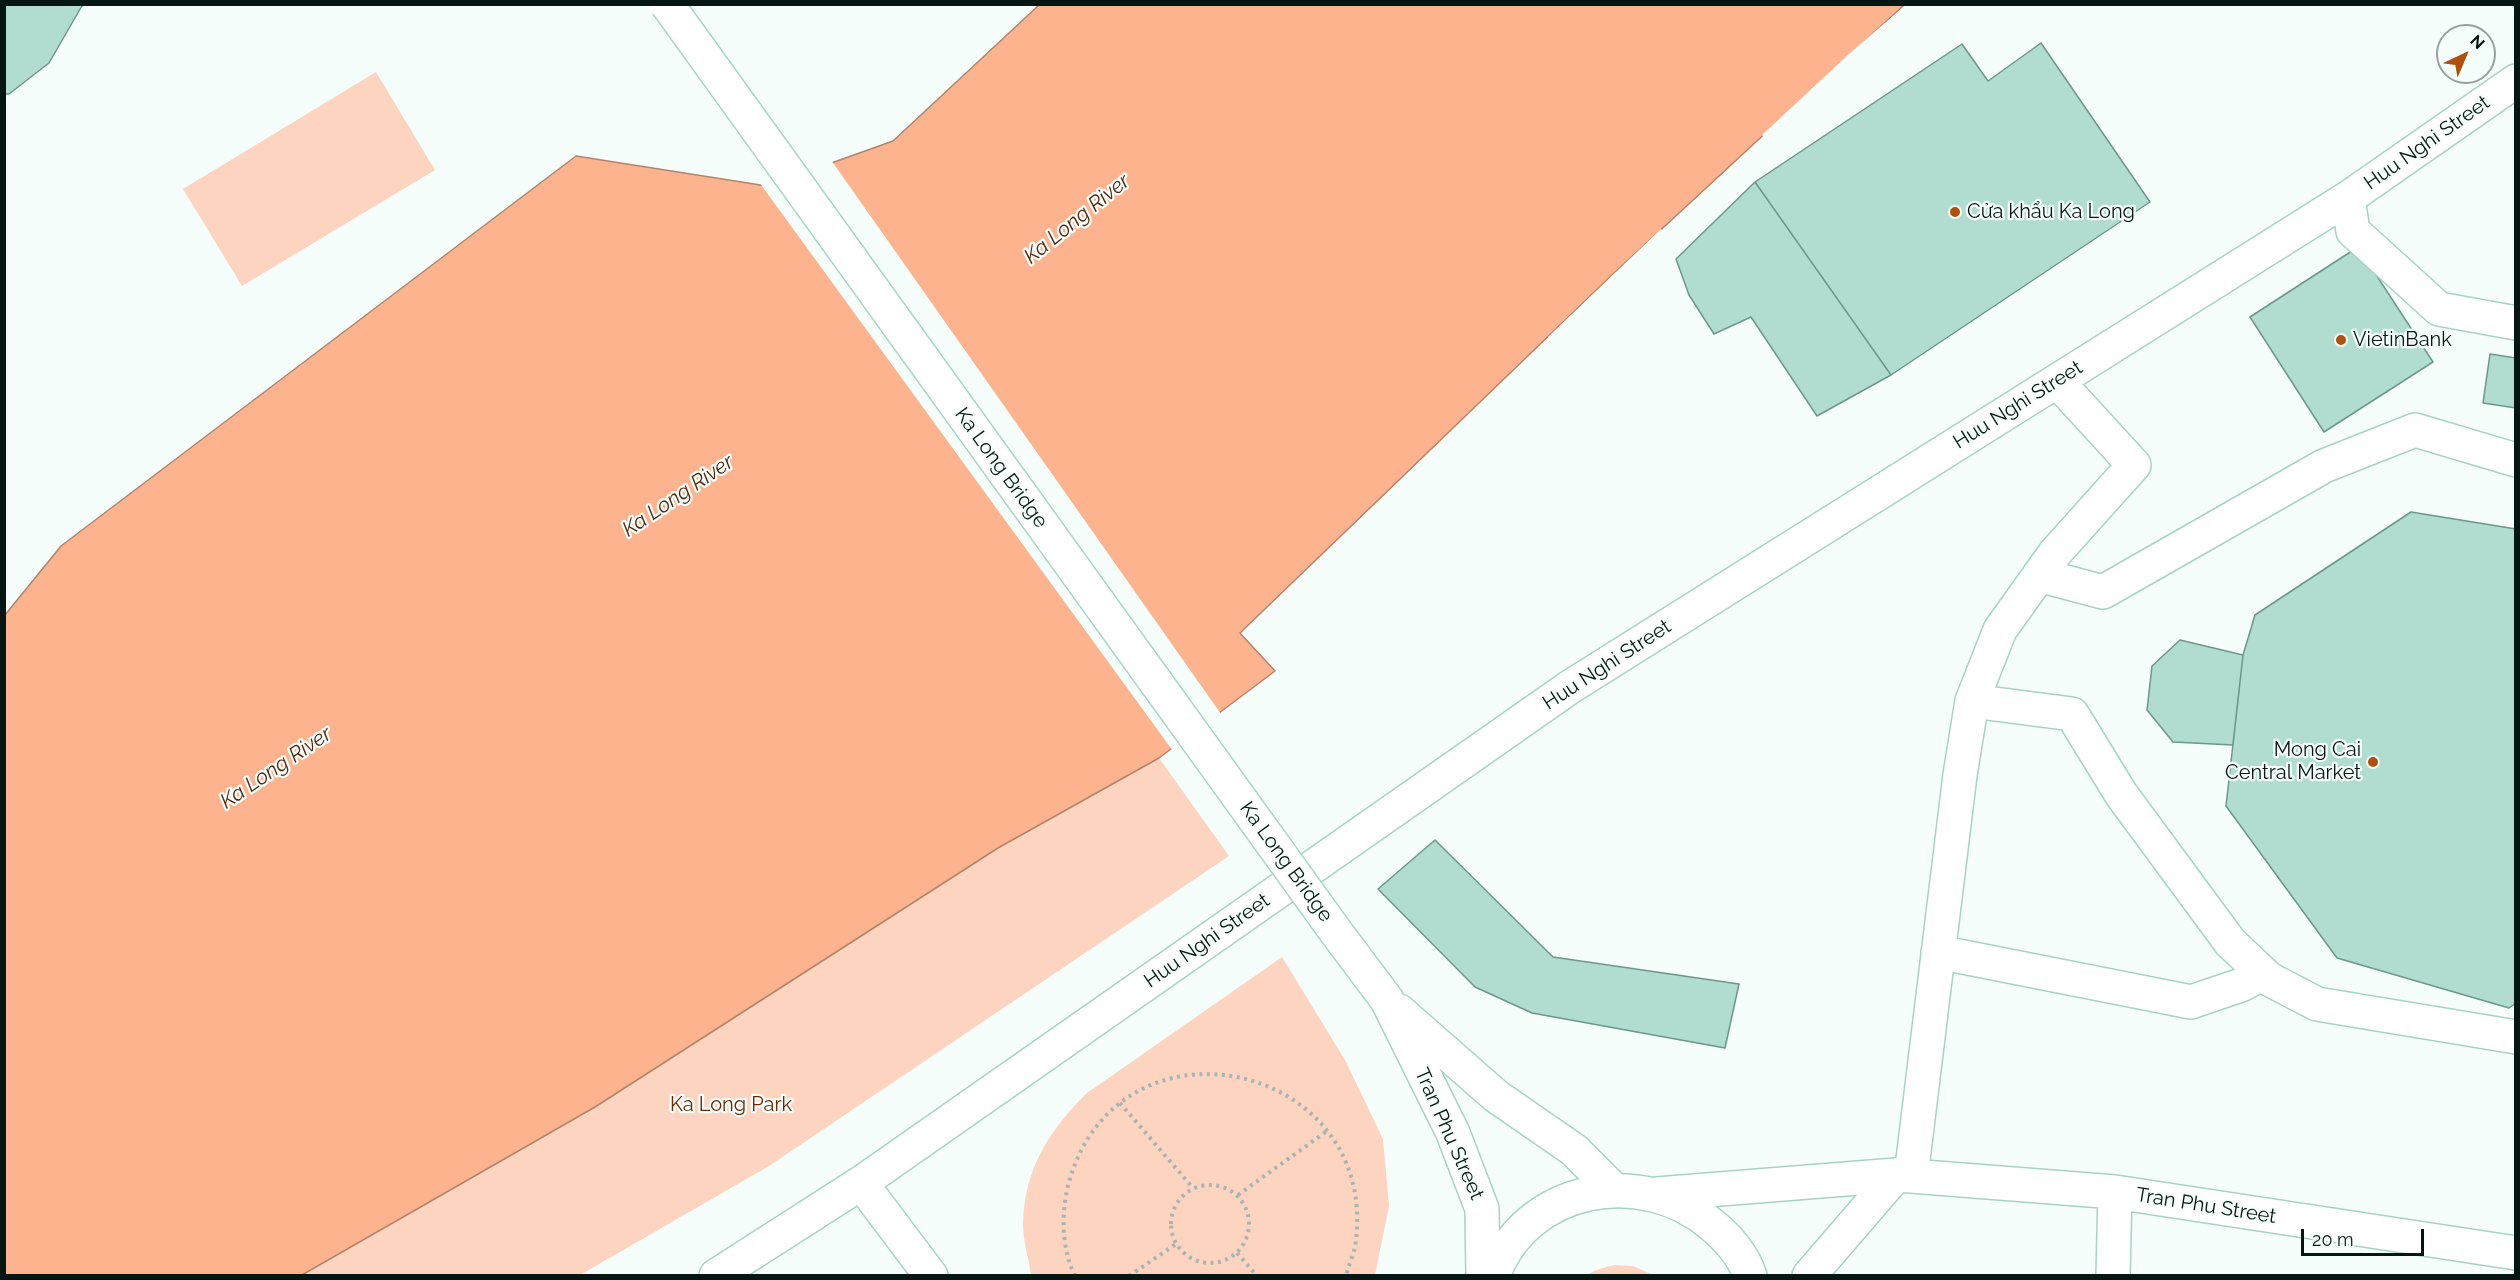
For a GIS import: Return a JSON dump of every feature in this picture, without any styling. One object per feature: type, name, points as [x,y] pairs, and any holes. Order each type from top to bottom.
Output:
[{"type":"street","name":"Ka Long Bridge","points":[[667,4],[1336,932]]},
{"type":"street","name":"Huu Nghi Street","points":[[716,1275],[861,1183],[1570,687],[2348,198],[2516,81]]},
{"type":"street","points":[[2348,198],[2353,231],[2439,309],[2516,323]]},
{"type":"street","points":[[1809,1275],[1904,1176],[1938,952],[1960,775],[1972,701],[2000,630],[2055,553],[2134,465],[2057,381]]},
{"type":"street","points":[[2039,575],[2103,592],[2324,466],[2415,430],[2516,460]]},
{"type":"street","points":[[1972,701],[2072,714],[2121,794],[2230,942],[2269,979],[2317,1004],[2516,1037]]},
{"type":"street","name":"Tran Phu Street","points":[[1336,932],[1387,1000],[1452,1133],[1482,1209],[1483,1275]]},
{"type":"street","points":[[1938,952],[2192,1002],[2241,986],[2263,973]]},
{"type":"street","name":"Tran Phu Street","points":[[1387,1000],[1496,1096],[1574,1150],[1613,1189]]},
{"type":"street","name":"Tran Phu Street","points":[[1657,1194],[1904,1176],[2115,1192],[2516,1253]]},
{"type":"street","points":[[861,1183],[931,1275]]},
{"type":"street","points":[[1493,1275],[1500,1258],[1529,1223],[1568,1199],[1613,1189],[1657,1194],[1695,1210],[1726,1236],[1750,1275]]},
{"type":"street","points":[[2113,1275],[2115,1192]]},
{"type":"path","points":[[1075,1275],[1064,1233],[1065,1196],[1075,1161],[1094,1129],[1120,1103],[1154,1084],[1191,1074],[1229,1074],[1266,1084],[1300,1103],[1327,1131],[1347,1165],[1356,1203],[1356,1241],[1346,1275]]},
{"type":"path","points":[[1120,1103],[1193,1188]]},
{"type":"path","points":[[1238,1196],[1327,1131]]},
{"type":"path","points":[[1213,1184],[1227,1188],[1238,1196],[1249,1218],[1247,1237],[1237,1253],[1220,1262],[1202,1262],[1189,1258],[1176,1244],[1170,1225],[1172,1212],[1178,1199],[1193,1188],[1213,1184]]},
{"type":"path","points":[[1129,1275],[1176,1244]]},
{"type":"path","points":[[1237,1253],[1257,1275]]},
{"type":"green space","points":[[376,72],[435,170],[242,286],[183,189]]},
{"type":"green space","name":"Ka Long Park","points":[[1159,758],[1229,856],[769,1166],[580,1275],[302,1276],[595,1107],[998,848]]},
{"type":"green space","points":[[1282,957],[1345,1060],[1383,1139],[1389,1206],[1375,1275],[1031,1275],[1024,1237],[1024,1204],[1041,1152],[1061,1121],[1087,1093]]},
{"type":"green space","points":[[1614,1265],[1633,1266],[1653,1275],[1587,1275]]},
{"type":"water","name":"Ka Long River","points":[[1039,5],[1904,5],[1612,275],[1240,633],[1275,671],[1159,758],[998,848],[595,1107],[302,1275],[5,1276],[5,615],[61,546],[576,156],[767,186],[893,141]]},
{"type":"pier","points":[[1907,4],[1764,137],[1762,135],[1850,53]]},
{"type":"pier","points":[[831,160],[1221,714],[1173,751],[759,182],[766,183]]},
{"type":"pier","points":[[1661,229],[1663,232],[1552,337],[1548,337]]},
{"type":"building","points":[[4,4],[83,4],[49,63],[9,94],[4,94]]},
{"type":"building","name":"Cửa khẩu Ka Long","points":[[2041,43],[2150,202],[1891,375],[1755,182],[1962,44],[1988,81]]},
{"type":"building","points":[[1755,182],[1891,375],[1817,416],[1751,317],[1714,334],[1689,295],[1676,259]]},
{"type":"building","name":"VietinBank","points":[[2358,247],[2433,362],[2324,432],[2250,317]]},
{"type":"building","points":[[2490,354],[2516,358],[2516,408],[2483,403]]},
{"type":"building","name":"Mong Cai Central Market","points":[[2411,512],[2516,529],[2516,1003],[2509,1008],[2337,958],[2226,806],[2243,655],[2255,615]]},
{"type":"building","points":[[2180,640],[2243,655],[2233,745],[2173,742],[2147,710],[2152,666]]},
{"type":"building","points":[[1435,840],[1553,957],[1739,984],[1725,1048],[1532,1013],[1475,987],[1378,889]]},
{"type":"place","name":"Cửa khẩu Ka Long","points":[[1955,212]]},
{"type":"place","name":"VietinBank","points":[[2341,340]]},
{"type":"place","name":"Mong Cai Central Market","points":[[2373,762]]}]
